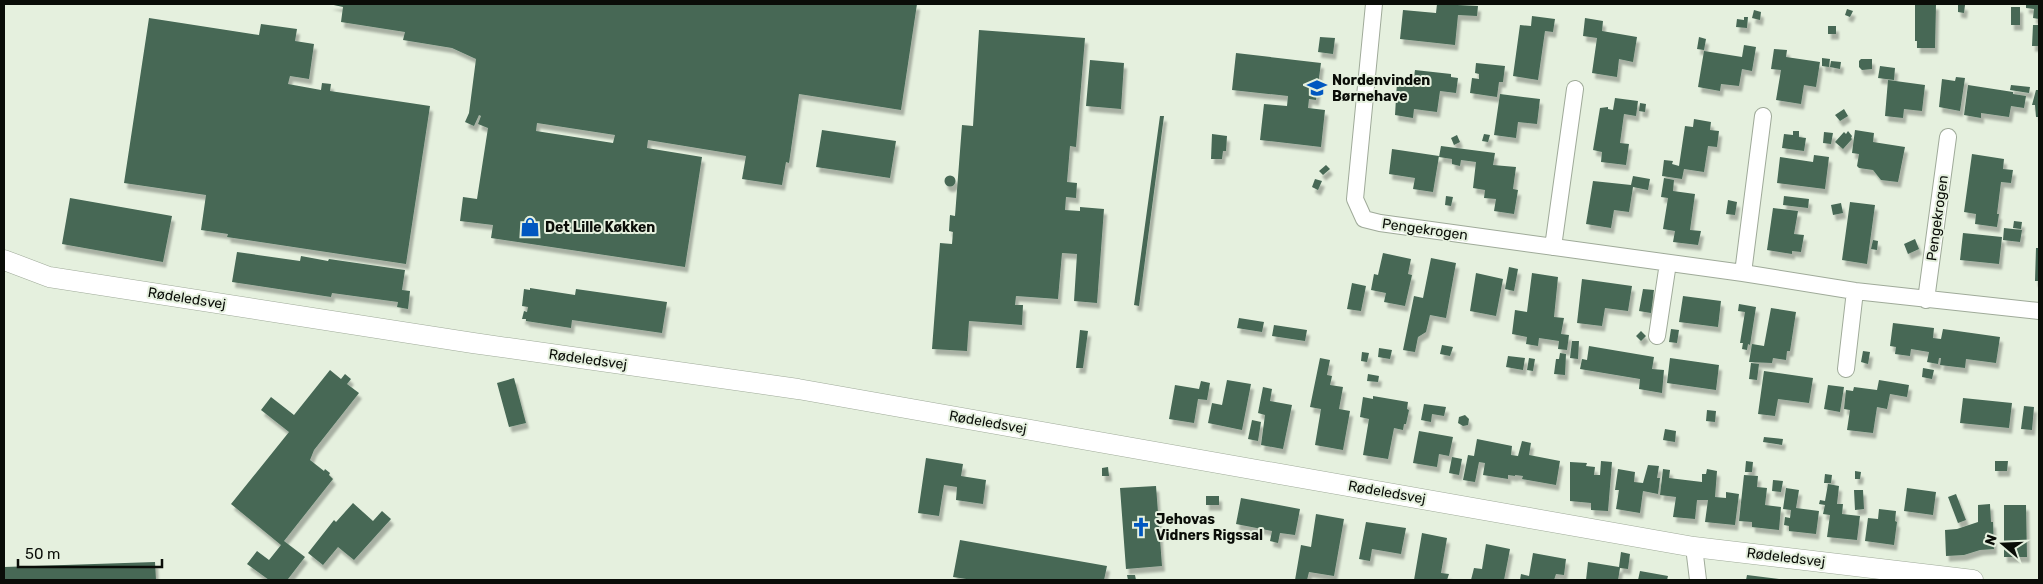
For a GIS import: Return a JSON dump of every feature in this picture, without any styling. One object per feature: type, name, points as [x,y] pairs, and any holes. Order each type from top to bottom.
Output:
[{"type":"street","name":"Pengekrogen","points":[[1374,4],[1354,199],[1364,219],[1380,223],[1742,273],[1855,291],[2039,311]]},
{"type":"street","points":[[1553,247],[1575,89]]},
{"type":"street","points":[[1742,273],[1763,116]]},
{"type":"street","name":"Pengekrogen","points":[[1926,300],[1948,137]]},
{"type":"street","name":"Rødeledsvej","points":[[4,260],[49,277],[473,343],[798,389],[1694,547],[1973,580]]},
{"type":"street","points":[[1657,336],[1668,263]]},
{"type":"street","points":[[1846,369],[1855,291]]},
{"type":"street","points":[[1694,547],[1698,580]]},
{"type":"building","points":[[329,4],[917,4],[901,110],[799,94],[789,163],[786,162],[782,185],[742,179],[746,156],[648,140],[647,148],[702,157],[685,267],[491,238],[493,225],[460,221],[463,197],[477,199],[488,128],[478,124],[481,116],[479,115],[474,126],[465,122],[469,113],[476,59],[452,48],[403,40],[405,32],[341,22],[343,7]],"holes":[[[537,123],[615,135],[613,143],[536,131]]]},
{"type":"building","points":[[1437,4],[1478,6],[1477,16],[1458,15],[1455,45],[1400,39],[1403,10],[1436,13]]},
{"type":"building","points":[[1915,4],[1936,4],[1935,48],[1917,48],[1917,41],[1915,41]]},
{"type":"building","points":[[1958,4],[1965,5],[1964,13],[1958,12]]},
{"type":"building","points":[[2026,4],[2039,4],[2039,19],[2033,18],[2034,9],[2026,8]]},
{"type":"building","points":[[2011,7],[2020,7],[2020,25],[2011,25]]},
{"type":"building","points":[[1847,9],[1853,11],[1850,17],[1845,15]]},
{"type":"building","points":[[1754,10],[1761,12],[1760,20],[1752,18]]},
{"type":"building","points":[[1532,16],[1555,19],[1553,32],[1545,31],[1538,80],[1513,76],[1520,25],[1531,26]]},
{"type":"building","points":[[1744,17],[1748,17],[1747,28],[1736,27],[1737,19],[1744,20]]},
{"type":"building","points":[[149,18],[259,35],[261,24],[297,29],[295,41],[314,44],[309,79],[290,76],[288,84],[321,90],[322,83],[331,84],[330,91],[430,106],[406,264],[227,237],[228,234],[201,230],[206,195],[124,183]]},
{"type":"building","points":[[1585,18],[1603,21],[1602,31],[1637,37],[1633,62],[1619,59],[1617,77],[1592,73],[1597,38],[1583,36]]},
{"type":"building","points":[[2033,25],[2039,25],[2039,46],[2032,46]]},
{"type":"building","points":[[1828,26],[1836,26],[1836,34],[1828,34]]},
{"type":"building","points":[[979,30],[1085,38],[1076,147],[1070,146],[1067,182],[1077,183],[1076,198],[1066,197],[1065,210],[1080,211],[1080,207],[1104,209],[1097,303],[1074,301],[1077,254],[1062,253],[1058,299],[1016,296],[1015,305],[1023,305],[1022,325],[969,321],[967,351],[932,349],[940,243],[952,244],[953,232],[949,231],[950,215],[955,216],[962,125],[973,126]]},
{"type":"building","points":[[1320,37],[1335,38],[1333,54],[1318,52]]},
{"type":"building","points":[[1699,37],[1706,39],[1704,50],[1697,49]]},
{"type":"building","points":[[1744,45],[1756,47],[1752,71],[1742,69],[1739,86],[1721,84],[1720,91],[1698,87],[1704,51],[1742,57]]},
{"type":"building","points":[[1774,49],[1787,50],[1786,57],[1820,62],[1816,87],[1804,85],[1801,104],[1776,100],[1781,70],[1771,69]]},
{"type":"building","points":[[1236,53],[1321,63],[1316,100],[1309,99],[1308,108],[1325,110],[1321,147],[1260,140],[1264,104],[1287,106],[1288,96],[1232,90]]},
{"type":"building","points":[[1822,58],[1830,59],[1829,67],[1822,66]]},
{"type":"building","points":[[1861,59],[1872,59],[1872,69],[1862,70],[1859,67]]},
{"type":"building","points":[[1090,60],[1124,63],[1121,109],[1086,106]]},
{"type":"building","points":[[1831,61],[1841,62],[1840,69],[1830,67]]},
{"type":"building","points":[[1476,63],[1505,66],[1503,82],[1499,82],[1497,97],[1470,93],[1472,78],[1479,79],[1479,74],[1475,73]]},
{"type":"building","points":[[1880,66],[1895,68],[1894,80],[1878,78]]},
{"type":"building","points":[[1415,70],[1451,74],[1451,77],[1458,78],[1456,93],[1440,91],[1437,112],[1414,109],[1413,118],[1395,115],[1397,82],[1413,84]]},
{"type":"building","points":[[1956,77],[1965,78],[1960,111],[1939,107],[1942,79],[1955,81]]},
{"type":"building","points":[[1888,80],[1925,85],[1922,111],[1904,109],[1903,118],[1885,116]]},
{"type":"building","points":[[1968,85],[2013,92],[2013,94],[2026,96],[2024,108],[2011,106],[2009,117],[1981,113],[1981,118],[1964,115]]},
{"type":"building","points":[[2011,85],[2030,87],[2029,93],[2010,90]]},
{"type":"building","points":[[2036,90],[2039,90],[2039,117],[2036,117],[2035,105],[2032,105]]},
{"type":"building","points":[[1500,94],[1540,99],[1537,124],[1518,122],[1516,138],[1494,135]]},
{"type":"building","points":[[1615,98],[1638,101],[1636,116],[1624,114],[1620,143],[1629,144],[1626,165],[1601,162],[1602,152],[1593,150],[1600,108],[1608,107],[1608,109],[1613,110]]},
{"type":"building","points":[[1640,103],[1646,104],[1645,112],[1639,111]]},
{"type":"building","points":[[1844,109],[1848,116],[1840,121],[1835,115]]},
{"type":"building","points":[[1160,116],[1164,116],[1139,306],[1134,305]]},
{"type":"building","points":[[1694,119],[1711,122],[1710,130],[1719,131],[1717,147],[1708,146],[1704,172],[1684,169],[1682,179],[1662,176],[1664,160],[1673,161],[1672,164],[1679,166],[1685,126],[1693,127]]},
{"type":"building","points":[[822,130],[896,141],[890,178],[816,167]]},
{"type":"building","points":[[1855,130],[1874,133],[1873,142],[1905,147],[1898,182],[1881,180],[1873,170],[1857,166],[1859,154],[1852,153]]},
{"type":"building","points":[[1793,131],[1799,131],[1799,137],[1806,138],[1804,151],[1782,148],[1784,134],[1793,135]]},
{"type":"building","points":[[1848,131],[1852,139],[1843,149],[1835,142],[1844,132],[1846,134]]},
{"type":"building","points":[[1824,132],[1833,133],[1831,144],[1823,143]]},
{"type":"building","points":[[1212,134],[1227,136],[1226,151],[1223,151],[1222,159],[1211,159]]},
{"type":"building","points":[[1484,134],[1490,135],[1488,142],[1482,141]]},
{"type":"building","points":[[1457,135],[1460,142],[1454,145],[1451,138]]},
{"type":"building","points":[[1441,146],[1495,153],[1493,165],[1516,167],[1513,189],[1518,190],[1514,214],[1494,211],[1496,199],[1484,198],[1485,190],[1473,188],[1476,162],[1461,160],[1460,166],[1452,164],[1452,159],[1439,157]]},
{"type":"building","points":[[1392,149],[1439,156],[1433,192],[1413,189],[1415,178],[1389,174]]},
{"type":"building","points":[[1972,154],[2004,159],[2003,169],[2013,170],[2011,183],[2001,182],[1997,227],[1975,224],[1976,214],[1964,212]]},
{"type":"building","points":[[1814,155],[1829,157],[1825,189],[1777,183],[1780,157],[1813,162]]},
{"type":"building","points":[[1326,165],[1330,169],[1323,175],[1319,171]]},
{"type":"building","points":[[950,175],[956,181],[950,187],[944,181]]},
{"type":"building","points":[[1633,176],[1650,179],[1648,190],[1633,187],[1629,212],[1614,210],[1611,228],[1586,224],[1593,181],[1631,185]]},
{"type":"building","points":[[1664,178],[1674,180],[1673,191],[1695,194],[1690,230],[1701,231],[1698,245],[1673,242],[1675,231],[1663,229],[1668,198],[1661,197]]},
{"type":"building","points":[[1315,179],[1322,181],[1318,190],[1312,187]]},
{"type":"building","points":[[1446,196],[1453,197],[1451,206],[1445,205]]},
{"type":"building","points":[[1784,196],[1809,199],[1808,208],[1783,205]]},
{"type":"building","points":[[70,198],[172,216],[163,262],[62,244]]},
{"type":"building","points":[[1728,200],[1737,202],[1735,215],[1726,214]]},
{"type":"building","points":[[1850,202],[1875,205],[1867,264],[1842,260]]},
{"type":"building","points":[[1841,203],[1843,213],[1833,215],[1831,205]]},
{"type":"building","points":[[1773,208],[1798,211],[1794,234],[1804,235],[1801,252],[1792,251],[1792,254],[1767,250]]},
{"type":"building","points":[[2014,221],[2022,222],[2021,229],[2013,228]]},
{"type":"building","points":[[2004,228],[2022,230],[2020,242],[2003,240]]},
{"type":"building","points":[[1963,233],[2002,237],[1999,264],[1960,260]]},
{"type":"building","points":[[1915,239],[1919,249],[1908,254],[1904,244]]},
{"type":"building","points":[[1873,240],[1878,241],[1877,250],[1871,249]]},
{"type":"building","points":[[2036,248],[2039,248],[2039,281],[2035,281]]},
{"type":"building","points":[[237,252],[300,261],[301,256],[328,261],[329,259],[405,270],[402,290],[410,291],[408,309],[397,307],[398,302],[332,293],[331,297],[232,282]]},
{"type":"building","points":[[1383,253],[1411,259],[1408,274],[1412,275],[1405,306],[1384,302],[1386,293],[1371,290],[1374,274],[1378,275]]},
{"type":"building","points":[[1431,258],[1456,263],[1446,318],[1430,315],[1426,332],[1418,337],[1415,352],[1403,350],[1414,296],[1423,298]]},
{"type":"building","points":[[1509,267],[1518,269],[1514,291],[1505,289]]},
{"type":"building","points":[[1476,273],[1503,279],[1496,316],[1470,311]]},
{"type":"building","points":[[1532,273],[1558,277],[1554,317],[1564,318],[1561,334],[1569,335],[1567,350],[1558,349],[1559,341],[1539,338],[1538,346],[1526,344],[1527,337],[1512,334],[1515,310],[1527,312]]},
{"type":"building","points":[[1582,279],[1632,286],[1628,311],[1605,308],[1602,326],[1577,323]]},
{"type":"building","points":[[1352,283],[1366,286],[1361,311],[1347,309]]},
{"type":"building","points":[[530,288],[575,295],[576,289],[667,302],[662,333],[572,320],[571,328],[526,321],[526,319],[522,319],[524,311],[527,312],[528,307],[522,306],[524,289],[530,290]]},
{"type":"building","points":[[1643,289],[1654,290],[1651,313],[1639,311]]},
{"type":"building","points":[[1683,296],[1721,301],[1718,327],[1679,322]]},
{"type":"building","points":[[1739,304],[1756,307],[1750,345],[1748,344],[1747,350],[1742,349],[1743,343],[1740,343],[1745,312],[1738,311]]},
{"type":"building","points":[[1771,308],[1796,312],[1790,351],[1787,351],[1786,360],[1773,358],[1772,363],[1749,362],[1752,344],[1764,346]]},
{"type":"building","points":[[1239,318],[1264,322],[1262,332],[1237,328]]},
{"type":"building","points":[[1893,323],[1934,328],[1933,338],[1941,339],[1943,329],[2000,337],[1996,363],[1966,359],[1965,368],[1940,365],[1941,358],[1939,358],[1938,364],[1927,362],[1929,352],[1911,349],[1910,356],[1895,354],[1896,347],[1890,346]]},
{"type":"building","points":[[1274,325],[1307,330],[1305,341],[1272,336]]},
{"type":"building","points":[[1671,329],[1679,330],[1677,343],[1669,342]]},
{"type":"building","points":[[1080,330],[1088,331],[1083,368],[1076,368]]},
{"type":"building","points":[[1641,331],[1646,336],[1641,341],[1636,336]]},
{"type":"building","points":[[1572,341],[1579,341],[1578,359],[1570,358]]},
{"type":"building","points":[[1442,345],[1453,347],[1450,356],[1440,354]]},
{"type":"building","points":[[1589,346],[1654,357],[1652,369],[1664,370],[1662,393],[1639,389],[1640,379],[1580,369],[1582,359],[1587,360]]},
{"type":"building","points":[[1379,348],[1392,350],[1390,359],[1378,357]]},
{"type":"building","points":[[1863,351],[1870,352],[1868,364],[1861,362]]},
{"type":"building","points":[[1362,352],[1369,353],[1367,362],[1361,361]]},
{"type":"building","points":[[1560,353],[1566,354],[1565,375],[1554,374],[1556,359],[1559,359]]},
{"type":"building","points":[[1508,356],[1525,358],[1523,370],[1506,367]]},
{"type":"building","points":[[1320,358],[1330,360],[1327,375],[1332,376],[1330,385],[1343,387],[1339,409],[1350,411],[1343,450],[1315,445],[1321,409],[1310,407]]},
{"type":"building","points":[[1529,358],[1535,359],[1533,371],[1527,370]]},
{"type":"building","points":[[1670,358],[1719,365],[1716,390],[1667,383]]},
{"type":"building","points":[[1751,363],[1759,364],[1757,380],[1749,379]]},
{"type":"building","points":[[1923,368],[1934,370],[1932,379],[1922,377]]},
{"type":"building","points":[[330,370],[341,379],[345,374],[351,379],[347,384],[359,393],[314,450],[310,460],[324,471],[325,469],[330,473],[329,475],[333,479],[284,541],[305,557],[288,579],[269,580],[247,564],[257,551],[269,560],[281,545],[231,504],[289,432],[261,410],[271,397],[294,415]]},
{"type":"building","points":[[1764,371],[1813,378],[1809,403],[1778,399],[1775,416],[1758,414]]},
{"type":"building","points":[[1368,374],[1379,376],[1378,382],[1367,381]]},
{"type":"building","points":[[514,378],[526,423],[509,427],[497,383]]},
{"type":"building","points":[[1227,380],[1251,384],[1242,430],[1208,423],[1212,403],[1222,405]]},
{"type":"building","points":[[1879,380],[1909,385],[1907,397],[1890,394],[1887,409],[1877,407],[1873,433],[1847,430],[1850,410],[1844,409],[1846,390],[1853,391],[1854,387],[1877,390]]},
{"type":"building","points":[[1201,381],[1210,383],[1207,400],[1198,399],[1194,423],[1169,419],[1175,385],[1199,389]]},
{"type":"building","points":[[1828,385],[1844,387],[1840,412],[1824,409]]},
{"type":"building","points":[[1263,387],[1272,389],[1270,401],[1292,405],[1283,449],[1261,445],[1265,415],[1258,413]]},
{"type":"building","points":[[1373,396],[1408,402],[1407,409],[1409,410],[1406,424],[1404,424],[1403,430],[1394,428],[1388,459],[1363,455],[1369,419],[1360,417],[1363,397],[1373,399]]},
{"type":"building","points":[[1963,398],[2012,403],[2009,428],[1960,423]]},
{"type":"building","points":[[1424,404],[1446,407],[1444,416],[1432,414],[1431,422],[1421,420]]},
{"type":"building","points":[[2024,406],[2034,407],[2032,430],[2021,429]]},
{"type":"building","points":[[1707,410],[1716,411],[1715,422],[1706,421]]},
{"type":"building","points":[[1465,415],[1469,419],[1468,425],[1463,426],[1458,423],[1459,417]]},
{"type":"building","points":[[1252,420],[1261,422],[1258,441],[1248,439]]},
{"type":"building","points":[[1665,429],[1676,431],[1675,442],[1663,440]]},
{"type":"building","points":[[1419,431],[1453,437],[1449,456],[1439,454],[1437,467],[1413,463]]},
{"type":"building","points":[[1764,437],[1783,439],[1782,445],[1763,442]]},
{"type":"building","points":[[1477,439],[1512,446],[1511,455],[1518,456],[1522,441],[1531,443],[1529,455],[1560,461],[1556,485],[1522,479],[1523,476],[1508,475],[1508,479],[1483,475],[1485,463],[1479,462],[1475,482],[1463,480],[1468,455],[1474,456]]},
{"type":"building","points":[[1452,457],[1462,459],[1459,475],[1449,473]]},
{"type":"building","points":[[926,458],[963,464],[961,476],[986,480],[983,504],[956,500],[957,487],[944,485],[939,516],[918,513]]},
{"type":"building","points":[[1601,461],[1612,462],[1608,511],[1591,510],[1591,503],[1570,501],[1570,462],[1587,463],[1586,466],[1595,467],[1594,475],[1600,475]]},
{"type":"building","points":[[1746,461],[1753,462],[1752,472],[1745,472]]},
{"type":"building","points":[[1995,461],[2008,461],[2007,471],[1995,471]]},
{"type":"building","points":[[1648,465],[1659,466],[1657,478],[1660,478],[1658,494],[1643,491],[1640,513],[1616,509],[1619,490],[1615,490],[1618,469],[1635,472],[1634,482],[1643,483]]},
{"type":"building","points":[[1108,467],[1109,476],[1102,476],[1102,468]]},
{"type":"building","points":[[1663,469],[1670,470],[1669,478],[1702,482],[1702,474],[1706,474],[1707,469],[1717,471],[1715,497],[1726,498],[1726,492],[1739,494],[1735,525],[1705,522],[1708,500],[1697,500],[1695,519],[1673,517],[1676,497],[1660,495]]},
{"type":"building","points":[[1855,471],[1861,472],[1860,479],[1855,479]]},
{"type":"building","points":[[1825,474],[1832,475],[1831,483],[1824,483]]},
{"type":"building","points":[[1744,475],[1758,476],[1757,487],[1767,488],[1765,505],[1781,507],[1779,530],[1752,527],[1752,522],[1739,521]]},
{"type":"building","points":[[1773,480],[1783,481],[1781,492],[1772,491]]},
{"type":"building","points":[[1828,484],[1839,486],[1837,504],[1843,504],[1842,514],[1860,516],[1857,540],[1827,537],[1830,515],[1823,514],[1825,505],[1819,504],[1820,500],[1825,501]]},
{"type":"building","name":"Jehovas Vidners Rigssal","points":[[1156,486],[1162,566],[1126,569],[1120,488]]},
{"type":"building","points":[[1786,488],[1799,490],[1796,508],[1819,511],[1816,534],[1789,531],[1789,526],[1784,525],[1785,517],[1790,518],[1791,510],[1783,509]]},
{"type":"building","points":[[1907,488],[1936,492],[1933,515],[1904,511]]},
{"type":"building","points":[[1854,490],[1863,490],[1864,509],[1855,510]]},
{"type":"building","points":[[1956,494],[1966,520],[1958,523],[1948,497]]},
{"type":"building","points":[[1206,496],[1219,496],[1219,505],[1206,505]]},
{"type":"building","points":[[1241,498],[1300,509],[1295,535],[1280,533],[1278,543],[1270,541],[1272,531],[1236,524]]},
{"type":"building","points":[[353,503],[373,521],[382,511],[391,519],[354,560],[338,547],[323,565],[308,553],[334,520],[336,522]]},
{"type":"building","points":[[1990,504],[1994,549],[1980,550],[1964,555],[1946,556],[1945,530],[1957,529],[1978,522],[1978,505]]},
{"type":"building","points":[[2004,505],[2026,505],[2027,557],[2004,557]]},
{"type":"building","points":[[1879,509],[1896,511],[1895,521],[1897,522],[1894,545],[1865,541],[1868,518],[1878,519]]},
{"type":"building","points":[[1316,514],[1344,519],[1334,576],[1309,572],[1307,580],[1295,580],[1301,545],[1311,547]]},
{"type":"building","points":[[1366,522],[1406,528],[1401,554],[1372,549],[1370,561],[1359,559]]},
{"type":"building","points":[[1422,533],[1447,538],[1441,573],[1449,574],[1447,580],[1414,580]]},
{"type":"building","points":[[960,540],[1107,566],[1104,580],[973,580],[953,577]]},
{"type":"building","points":[[1486,544],[1510,549],[1504,580],[1471,580],[1474,568],[1482,569]]},
{"type":"building","points":[[1621,552],[1630,554],[1628,569],[1620,568],[1618,580],[1586,580],[1588,562],[1619,567]]},
{"type":"building","points":[[1533,553],[1566,559],[1564,575],[1556,574],[1554,580],[1520,580],[1521,574],[1529,576]]},
{"type":"building","points":[[155,562],[156,580],[4,580],[4,567]]},
{"type":"building","points":[[1640,571],[1668,576],[1667,580],[1638,580]]},
{"type":"building","points":[[1127,575],[1135,575],[1136,580],[1128,580]]},
{"type":"building","points":[[1747,575],[1779,579],[1779,580],[1746,580]]},
{"type":"place","name":"Nordenvinden Børnehave","points":[[1317,88]]},
{"type":"place","name":"Det Lille Køkken","points":[[530,227]]},
{"type":"place","name":"Jehovas Vidners Rigssal","points":[[1141,527]]}]
